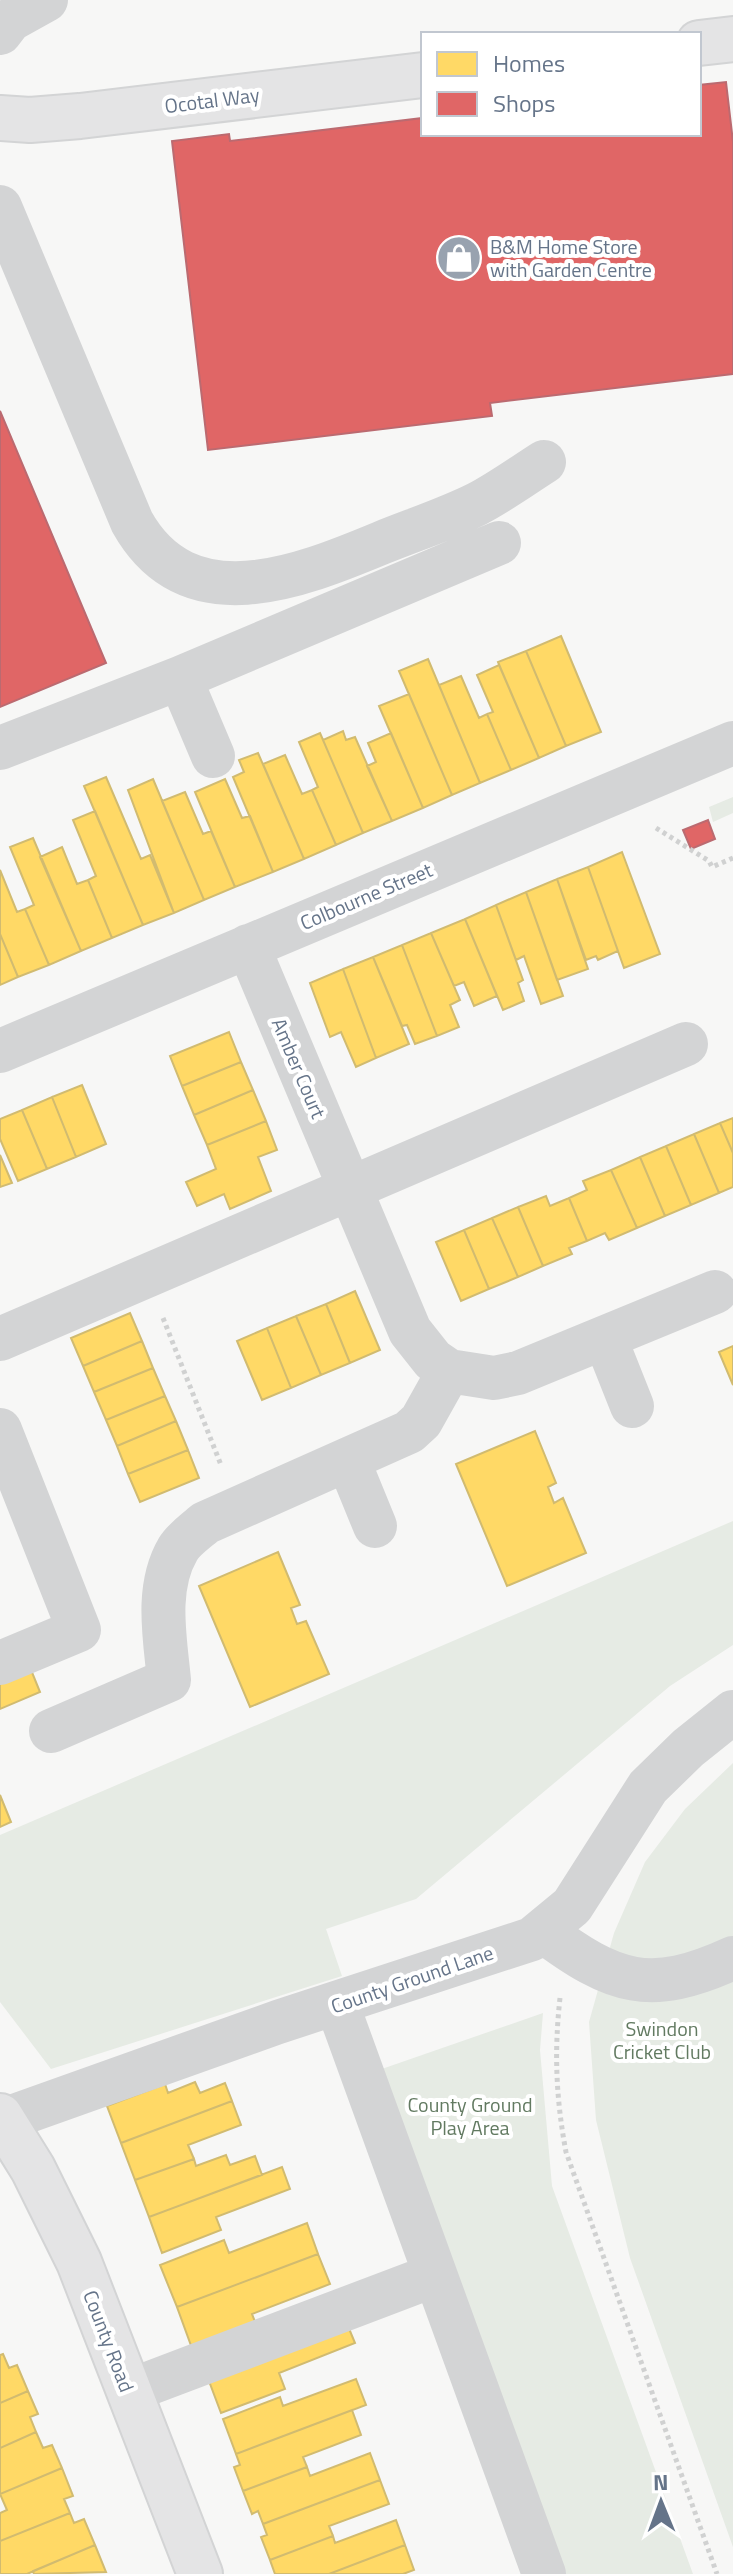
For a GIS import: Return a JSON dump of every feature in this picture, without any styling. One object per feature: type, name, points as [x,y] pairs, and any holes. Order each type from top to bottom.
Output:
[{"type":"main road","points":[[701,43],[733,39]]},
{"type":"main road","name":"Ocotal Way","points":[[0,118],[30,120],[80,116],[421,75]]},
{"type":"main road","name":"County Road","points":[[2,2118],[33,2169],[79,2262],[200,2574]]},
{"type":"street","points":[[0,33],[10,20],[46,0]]},
{"type":"street","points":[[0,207],[132,522],[154,553],[188,574],[246,583],[300,575],[477,504],[544,462]]},
{"type":"street","points":[[0,748],[180,678],[499,543]]},
{"type":"street","points":[[180,678],[213,756]]},
{"type":"street","name":"Colbourne Street","points":[[0,1051],[733,743]]},
{"type":"street","name":"Amber Court","points":[[248,946],[410,1331],[433,1360],[449,1371]]},
{"type":"street","points":[[0,1339],[686,1044]]},
{"type":"street","points":[[51,1731],[169,1680],[163,1610],[167,1572],[179,1547],[205,1523],[393,1441],[421,1421],[449,1371],[494,1378],[518,1373],[715,1292]]},
{"type":"street","points":[[605,1338],[632,1406]]},
{"type":"street","points":[[0,1430],[79,1630],[0,1663]]},
{"type":"street","points":[[348,1460],[375,1526]]},
{"type":"street","name":"County Ground Lane","points":[[2,2118],[532,1939],[557,1941],[572,1906],[648,1787],[733,1712]]},
{"type":"street","points":[[557,1941],[588,1964],[640,1980],[675,1981],[733,1958]]},
{"type":"street","points":[[337,2004],[544,2574]]},
{"type":"street","points":[[129,2391],[435,2275]]},
{"type":"path","points":[[636,783],[655,827],[709,861],[712,867],[733,858]]},
{"type":"path","points":[[146,1276],[244,1505]]},
{"type":"path","points":[[557,1941],[560,1994],[554,2049],[556,2101],[566,2152],[717,2574]]},
{"type":"green space","points":[[733,797],[733,813],[713,822],[709,807]]},
{"type":"green space","points":[[733,1521],[733,1645],[670,1686],[416,1899],[326,1929],[342,1976],[51,2069],[0,2002],[0,1835]]},
{"type":"green space","name":"Swindon Cricket Club","points":[[733,1763],[733,2547],[630,2258],[596,2120],[589,2022],[614,1933],[645,1862],[685,1809]]},
{"type":"green space","name":"County Ground Play Area","points":[[543,2013],[540,2050],[552,2186],[693,2574],[558,2574],[376,2071]]},
{"type":"building: Homes","points":[[561,636],[601,732],[566,746],[526,651]]},
{"type":"building: Homes","points":[[526,651],[566,746],[539,758],[498,662]]},
{"type":"building: Homes","points":[[428,659],[480,783],[452,795],[399,671]]},
{"type":"building: Homes","points":[[499,665],[539,758],[511,770],[487,714],[493,712],[477,675]]},
{"type":"building: Homes","points":[[461,676],[479,718],[487,714],[511,770],[480,783],[439,685]]},
{"type":"building: Homes","points":[[409,694],[452,795],[423,808],[379,706]]},
{"type":"building: Homes","points":[[343,731],[346,740],[355,737],[392,821],[363,833],[323,740]]},
{"type":"building: Homes","points":[[320,733],[363,833],[336,845],[312,790],[318,787],[299,742]]},
{"type":"building: Homes","points":[[391,733],[423,808],[392,821],[367,766],[376,762],[368,743]]},
{"type":"building: Homes","points":[[258,753],[304,859],[273,872],[233,777],[244,772],[239,760]]},
{"type":"building: Homes","points":[[285,755],[302,794],[312,790],[336,845],[304,859],[263,764]]},
{"type":"building: Homes","points":[[106,777],[141,859],[150,855],[174,913],[143,925],[84,786]]},
{"type":"building: Homes","points":[[153,779],[204,900],[174,913],[128,790]]},
{"type":"building: Homes","points":[[225,779],[242,818],[250,816],[273,872],[235,887],[195,792]]},
{"type":"building: Homes","points":[[185,792],[203,834],[211,831],[235,887],[204,900],[162,801]]},
{"type":"building: Homes","points":[[95,811],[143,925],[112,938],[88,880],[96,876],[73,820]]},
{"type":"building: Homes","points":[[33,838],[81,951],[49,965],[25,909],[34,905],[10,847]]},
{"type":"building: Homes","points":[[62,847],[77,884],[88,880],[112,938],[81,951],[40,857]]},
{"type":"building: Homes","points":[[622,852],[660,954],[624,968],[588,867]]},
{"type":"building: Homes","points":[[588,867],[618,951],[598,960],[596,956],[586,960],[557,879]]},
{"type":"building: Homes","points":[[0,870],[17,912],[25,909],[49,965],[18,977],[0,934]]},
{"type":"building: Homes","points":[[557,879],[588,969],[557,980],[526,892]]},
{"type":"building: Homes","points":[[526,892],[563,996],[541,1004],[524,956],[516,960],[496,905]]},
{"type":"building: Homes","points":[[496,905],[523,980],[518,983],[524,1001],[503,1010],[465,919]]},
{"type":"building: Homes","points":[[465,919],[497,996],[474,1006],[464,982],[454,986],[431,933]]},
{"type":"building: Homes","points":[[431,933],[460,1000],[450,1005],[459,1027],[437,1036],[402,945]]},
{"type":"building: Homes","points":[[0,934],[18,977],[0,985]]},
{"type":"building: Homes","points":[[402,945],[437,1036],[415,1044],[407,1025],[402,1026],[373,957]]},
{"type":"building: Homes","points":[[373,957],[409,1044],[376,1058],[343,969]]},
{"type":"building: Homes","points":[[343,969],[376,1058],[356,1067],[341,1032],[330,1037],[310,983]]},
{"type":"building: Homes","points":[[229,1032],[241,1062],[182,1086],[170,1056]]},
{"type":"building: Homes","points":[[241,1062],[253,1090],[194,1115],[182,1086]]},
{"type":"building: Homes","points":[[82,1085],[106,1144],[76,1157],[52,1097]]},
{"type":"building: Homes","points":[[253,1090],[266,1121],[207,1145],[194,1115]]},
{"type":"building: Homes","points":[[52,1097],[76,1157],[47,1169],[22,1110]]},
{"type":"building: Homes","points":[[22,1110],[47,1169],[18,1181],[0,1139],[0,1119]]},
{"type":"building: Homes","points":[[733,1118],[733,1153],[720,1123]]},
{"type":"building: Homes","points":[[266,1121],[277,1150],[258,1157],[271,1191],[230,1209],[224,1194],[197,1206],[186,1182],[216,1169],[207,1145]]},
{"type":"building: Homes","points":[[720,1123],[733,1153],[733,1187],[719,1193],[694,1134]]},
{"type":"building: Homes","points":[[694,1134],[719,1193],[691,1205],[666,1146]]},
{"type":"building: Homes","points":[[666,1146],[691,1205],[665,1216],[640,1157]]},
{"type":"building: Homes","points":[[0,1155],[12,1183],[0,1187]]},
{"type":"building: Homes","points":[[640,1157],[665,1216],[637,1228],[611,1170]]},
{"type":"building: Homes","points":[[611,1170],[637,1228],[609,1240],[605,1233],[587,1241],[569,1198],[587,1190],[583,1181]]},
{"type":"building: Homes","points":[[546,1196],[550,1206],[569,1198],[587,1241],[569,1248],[572,1254],[543,1266],[518,1207]]},
{"type":"building: Homes","points":[[518,1207],[543,1266],[518,1277],[492,1218]]},
{"type":"building: Homes","points":[[492,1218],[518,1277],[489,1289],[464,1230]]},
{"type":"building: Homes","points":[[464,1230],[489,1289],[461,1301],[436,1242]]},
{"type":"building: Homes","points":[[355,1291],[380,1350],[350,1363],[326,1304]]},
{"type":"building: Homes","points":[[326,1304],[350,1363],[321,1375],[296,1316]]},
{"type":"building: Homes","points":[[130,1313],[142,1341],[83,1366],[71,1338]]},
{"type":"building: Homes","points":[[296,1316],[321,1375],[291,1388],[267,1328]]},
{"type":"building: Homes","points":[[267,1328],[291,1388],[262,1400],[237,1341]]},
{"type":"building: Homes","points":[[142,1341],[153,1368],[94,1392],[83,1366]]},
{"type":"building: Homes","points":[[733,1346],[733,1385],[719,1352]]},
{"type":"building: Homes","points":[[153,1368],[165,1396],[106,1420],[94,1392]]},
{"type":"building: Homes","points":[[165,1396],[176,1421],[117,1446],[106,1420]]},
{"type":"building: Homes","points":[[176,1421],[188,1450],[128,1474],[117,1446]]},
{"type":"building: Homes","points":[[535,1431],[556,1483],[548,1487],[554,1503],[563,1498],[586,1553],[507,1586],[456,1464]]},
{"type":"building: Homes","points":[[188,1450],[199,1478],[140,1502],[128,1474]]},
{"type":"building: Homes","points":[[278,1552],[300,1605],[291,1608],[297,1624],[306,1621],[329,1674],[250,1707],[199,1586]]},
{"type":"building: Homes","points":[[29,1665],[40,1692],[0,1709],[0,1677]]},
{"type":"building: Homes","points":[[0,1795],[11,1822],[0,1827]]},
{"type":"building: Homes","points":[[195,2082],[200,2093],[225,2083],[232,2101],[121,2143],[107,2106],[165,2084],[168,2093]]},
{"type":"building: Homes","points":[[232,2101],[241,2125],[188,2145],[194,2159],[135,2180],[121,2143]]},
{"type":"building: Homes","points":[[226,2155],[230,2165],[255,2156],[262,2175],[149,2217],[135,2180],[194,2159],[196,2166]]},
{"type":"building: Homes","points":[[282,2167],[290,2189],[216,2217],[221,2230],[162,2253],[149,2217]]},
{"type":"building: Homes","points":[[307,2223],[318,2254],[177,2307],[160,2265],[224,2240],[229,2253]]},
{"type":"building: Homes","points":[[318,2254],[330,2284],[252,2314],[257,2327],[193,2351],[177,2307]]},
{"type":"building: Homes","points":[[345,2319],[355,2343],[279,2373],[285,2389],[221,2413],[206,2373]]},
{"type":"building: Homes","points":[[3,2354],[9,2368],[17,2365],[28,2391],[0,2403],[0,2355]]},
{"type":"building: Homes","points":[[356,2379],[366,2405],[236,2454],[223,2419],[280,2397],[283,2406]]},
{"type":"building: Homes","points":[[28,2391],[38,2414],[30,2417],[36,2432],[0,2448],[0,2403]]},
{"type":"building: Homes","points":[[352,2410],[361,2435],[303,2457],[307,2467],[243,2491],[234,2467],[240,2465],[236,2454]]},
{"type":"building: Homes","points":[[36,2432],[43,2448],[52,2445],[62,2468],[0,2494],[0,2448]]},
{"type":"building: Homes","points":[[370,2453],[380,2480],[263,2524],[258,2511],[252,2514],[243,2491],[307,2467],[310,2476]]},
{"type":"building: Homes","points":[[62,2468],[73,2496],[64,2499],[70,2513],[0,2541],[0,2513],[7,2510],[0,2494]]},
{"type":"building: Homes","points":[[380,2480],[389,2504],[329,2526],[333,2536],[270,2560],[261,2537],[267,2535],[263,2524]]},
{"type":"building: Homes","points":[[70,2513],[74,2523],[84,2519],[95,2545],[27,2574],[0,2574],[0,2541]]},
{"type":"building: Homes","points":[[396,2520],[405,2545],[329,2574],[275,2574],[270,2560],[333,2536],[335,2543]]},
{"type":"building: Homes","points":[[95,2545],[106,2572],[34,2574],[33,2571]]},
{"type":"building: Homes","points":[[405,2545],[414,2570],[403,2574],[329,2574]]},
{"type":"building: Shops","name":"B&M Home Store with Garden Centre","points":[[726,82],[733,142],[733,374],[490,403],[492,416],[208,450],[172,141],[229,134],[230,141],[421,118],[421,136],[701,136],[701,85]]},
{"type":"building: Shops","points":[[0,411],[106,663],[0,707]]},
{"type":"building: Shops","points":[[708,820],[715,839],[691,849],[683,830]]},
{"type":"place","name":"B&M Home Store with Garden Centre","points":[[459,258]]}]
